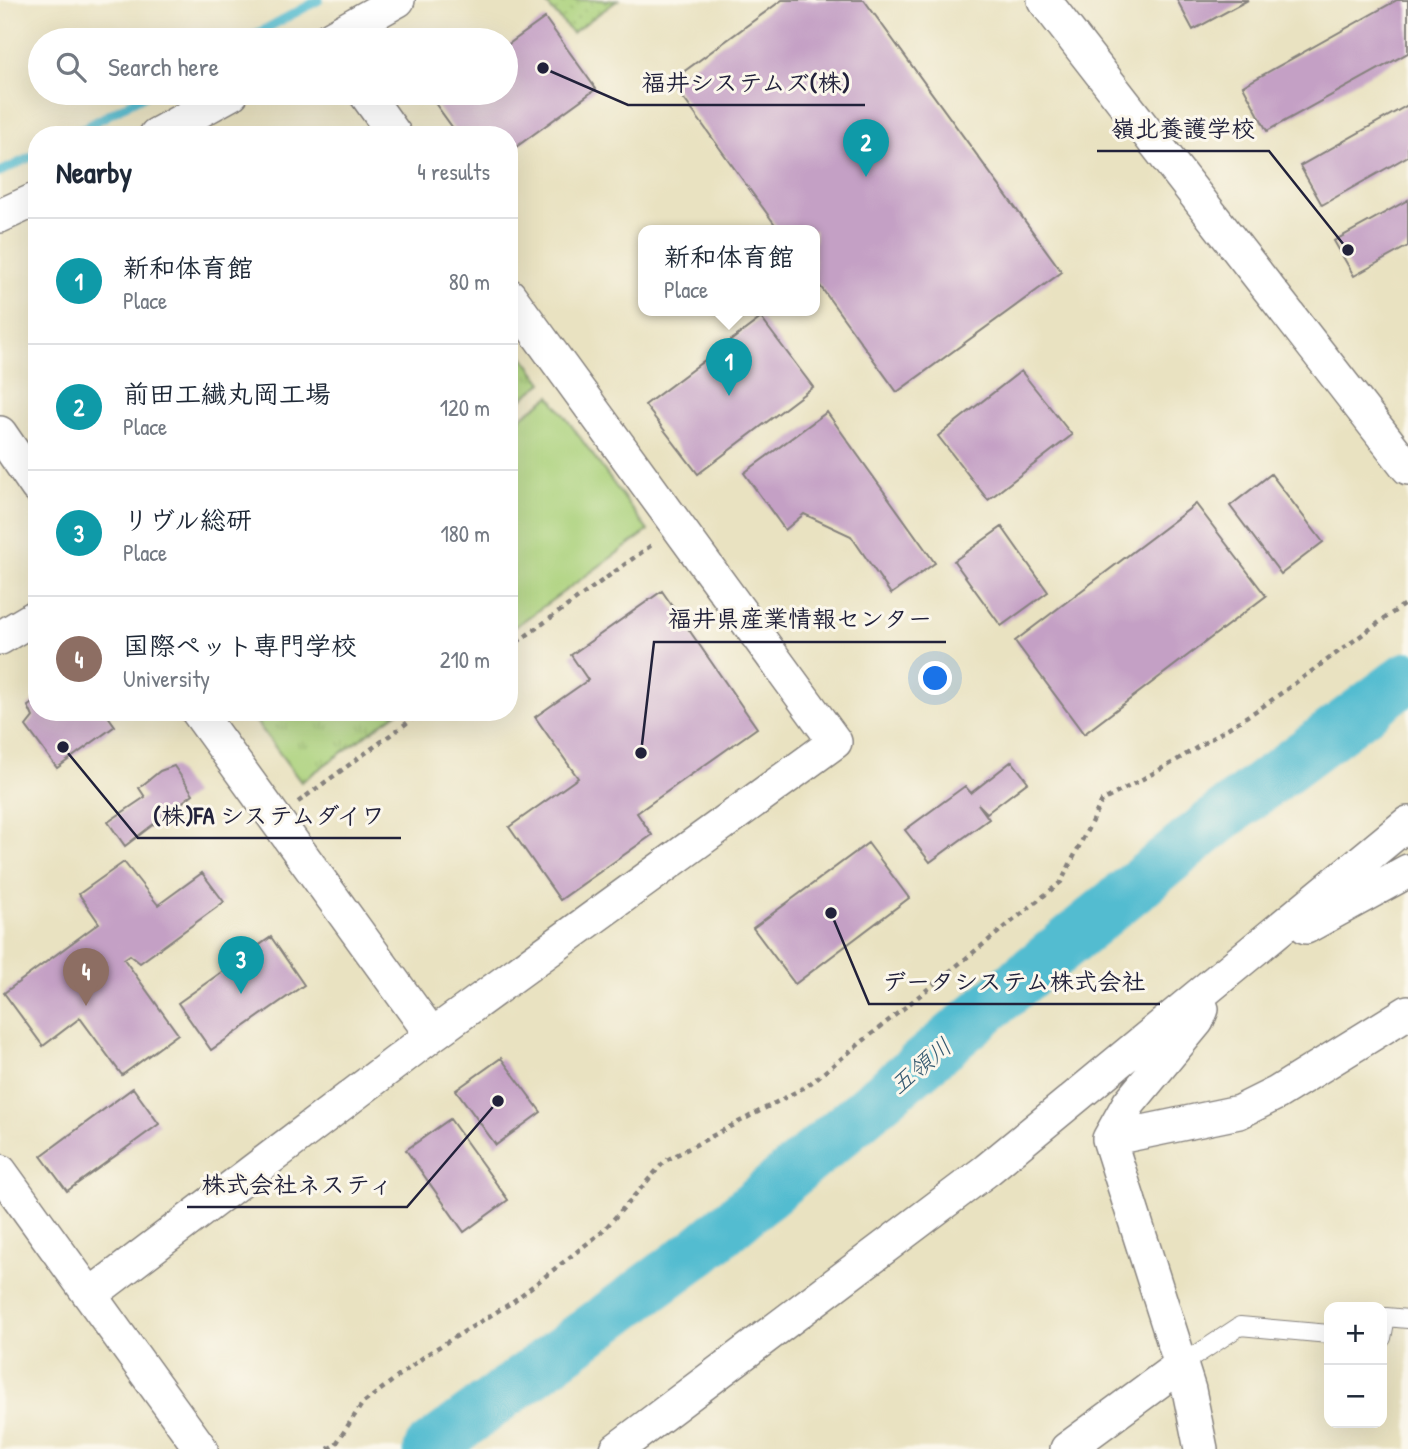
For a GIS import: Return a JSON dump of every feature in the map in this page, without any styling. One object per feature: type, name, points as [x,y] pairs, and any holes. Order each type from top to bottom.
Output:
[{"type":"street","points":[[350,28],[398,0]]},
{"type":"street","points":[[1044,0],[1408,468]]},
{"type":"street","points":[[172,126],[210,105]]},
{"type":"street","points":[[374,105],[389,126]]},
{"type":"street","points":[[0,216],[28,203]]},
{"type":"street","points":[[90,1295],[432,1035],[835,742],[518,307]]},
{"type":"street","points":[[0,433],[28,474]]},
{"type":"street","points":[[0,638],[28,621]]},
{"type":"street","points":[[205,721],[432,1035]]},
{"type":"street","points":[[617,1449],[987,1170],[1408,823]]},
{"type":"street","points":[[1258,948],[1299,931],[1408,872]]},
{"type":"street","points":[[1201,1449],[1189,1390],[1109,1139],[1129,1103],[1197,1021],[1210,988]]},
{"type":"street","points":[[1109,1139],[1239,1112],[1277,1093],[1408,1012]]},
{"type":"street","points":[[0,1171],[201,1449]]},
{"type":"street","points":[[1067,1449],[1181,1365]]},
{"type":"lane","points":[[1387,1317],[1408,1319]]},
{"type":"lane","points":[[1181,1365],[1240,1326],[1324,1334]]},
{"type":"path","points":[[518,642],[658,540]]},
{"type":"path","points":[[328,1449],[336,1444],[362,1404],[429,1353],[510,1303],[602,1232],[665,1160],[807,1086],[1061,882],[1102,801],[1172,763],[1262,707],[1406,603]]},
{"type":"path","points":[[295,804],[410,721]]},
{"type":"green space","points":[[543,0],[618,0],[572,33]]},
{"type":"green space","points":[[518,350],[543,383],[518,401]]},
{"type":"green space","points":[[550,396],[648,531],[518,625],[518,419]]},
{"type":"green space","points":[[256,721],[386,721],[301,782]]},
{"type":"building","points":[[782,0],[864,0],[1062,272],[897,392],[820,286],[820,225],[775,225],[671,81]]},
{"type":"building","points":[[1177,0],[1248,0],[1193,30]]},
{"type":"building","points":[[1397,0],[1408,0],[1408,53],[1267,131],[1243,86]]},
{"type":"building","points":[[545,18],[596,89],[518,145],[518,126],[452,126],[436,105],[518,105],[518,37]]},
{"type":"building","points":[[1408,105],[1408,156],[1322,205],[1300,166]]},
{"type":"building","points":[[1408,200],[1408,246],[1354,276],[1334,241]]},
{"type":"building","points":[[761,318],[813,387],[698,474],[645,405]]},
{"type":"building","points":[[1021,371],[1072,435],[988,500],[938,436]]},
{"type":"building","points":[[827,412],[935,563],[891,594],[851,536],[804,514],[785,530],[744,473]]},
{"type":"building","points":[[1271,474],[1323,542],[1281,574],[1230,506]]},
{"type":"building","points":[[1196,504],[1266,596],[1084,734],[1015,641]]},
{"type":"building","points":[[1002,527],[1048,592],[1001,626],[954,561]]},
{"type":"building","points":[[662,591],[757,728],[637,813],[652,835],[560,900],[509,827],[578,778],[535,717],[588,680],[571,655]]},
{"type":"building","points":[[30,721],[111,721],[115,726],[57,768],[26,726]]},
{"type":"building","points":[[1012,761],[1028,782],[987,813],[978,804],[989,819],[930,862],[905,830],[965,786],[971,793]]},
{"type":"building","points":[[174,766],[193,794],[125,846],[108,822],[145,797],[139,788],[160,771]]},
{"type":"building","points":[[868,843],[909,898],[795,984],[753,928]]},
{"type":"building","points":[[124,862],[158,905],[202,873],[224,902],[140,963],[130,955],[124,959],[178,1034],[122,1075],[80,1018],[43,1046],[4,993],[99,923],[79,894]]},
{"type":"building","points":[[271,937],[304,985],[211,1050],[178,1003]]},
{"type":"building","points":[[501,1058],[541,1112],[496,1145],[456,1090]]},
{"type":"building","points":[[133,1088],[159,1124],[67,1191],[41,1156]]},
{"type":"building","points":[[450,1119],[508,1200],[464,1232],[406,1150]]},
{"type":"waterway","points":[[267,28],[319,0]]},
{"type":"waterway","points":[[88,126],[127,105]]},
{"type":"waterway","points":[[0,172],[28,158]]},
{"type":"waterway","name":"五領川","points":[[429,1449],[700,1250],[1020,981],[1222,816],[1408,677]]},
{"type":"place","name":"福井システムズ(株)","points":[[543,68]]},
{"type":"place","name":"前田工繊丸岡工場","points":[[866,177]]},
{"type":"place","name":"嶺北養護学校","points":[[1348,250]]},
{"type":"place","name":"新和体育館","points":[[729,396]]},
{"type":"place","name":"(株)FA システムダイワ","points":[[63,747]]},
{"type":"place","name":"福井県産業情報センター","points":[[641,753]]},
{"type":"place","name":"データシステム株式会社","points":[[831,913]]},
{"type":"place","name":"リヴル総研","points":[[241,994]]},
{"type":"place","name":"国際ペット専門学校","points":[[86,1006]]},
{"type":"place","name":"株式会社ネスティ","points":[[498,1101]]}]
